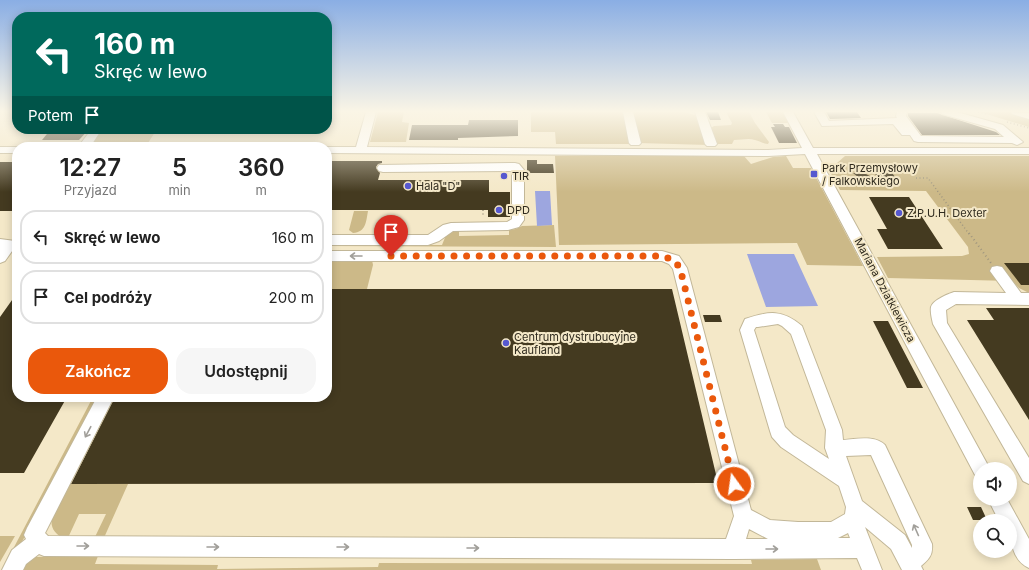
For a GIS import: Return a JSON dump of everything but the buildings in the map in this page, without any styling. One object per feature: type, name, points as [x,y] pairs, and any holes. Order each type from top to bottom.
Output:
[{"type":"street","points":[[361,150],[364,139]]},
{"type":"street","points":[[634,139],[635,143]]},
{"type":"street","points":[[709,139],[711,144]]},
{"type":"street","name":"Mariana Dziatkiewicza","points":[[803,139],[977,462]]},
{"type":"street","points":[[911,139],[919,151]]},
{"type":"street","points":[[918,139],[1015,140],[1027,151]]},
{"type":"street","points":[[0,150],[12,150]]},
{"type":"street","points":[[332,150],[768,153],[810,151],[1027,151]]},
{"type":"street","points":[[332,240],[428,240],[436,238],[444,230],[451,227],[508,226],[514,224],[518,220],[518,170],[515,167],[383,168]]},
{"type":"street","points":[[0,258],[9,244]]},
{"type":"street","points":[[332,256],[662,256],[674,260],[680,268],[743,516],[733,549]]},
{"type":"street","points":[[997,271],[1023,298]]},
{"type":"street","points":[[1023,298],[954,298],[938,308],[940,324],[1029,475]]},
{"type":"street","points":[[845,480],[787,441],[778,431],[747,330],[750,323],[761,319],[781,319],[787,321],[797,330],[834,430],[834,448],[845,480],[863,548],[872,570]]},
{"type":"street","points":[[103,402],[34,535],[44,546],[733,549],[863,548]]},
{"type":"street","points":[[834,448],[875,447],[879,451],[922,544],[923,551],[912,566],[898,542],[854,514]]},
{"type":"street","points":[[743,516],[768,529],[798,532],[833,531],[854,514]]},
{"type":"street","points":[[1017,535],[1029,558]]},
{"type":"street","points":[[12,570],[19,557],[39,541]]},
{"type":"path","points":[[916,178],[928,178],[997,271]]},
{"type":"shaded area","points":[[92,139],[151,139],[149,142],[90,142]]},
{"type":"shaded area","points":[[371,139],[407,139],[406,142],[370,142]]},
{"type":"shaded area","points":[[556,139],[632,139],[633,144],[556,144]]},
{"type":"shaded area","points":[[637,139],[707,139],[709,145],[638,143]]},
{"type":"shaded area","points":[[713,139],[766,139],[769,142],[768,144],[765,144],[757,140],[748,139],[734,140],[732,144],[716,144]]},
{"type":"shaded area","points":[[743,155],[751,164],[773,157],[786,156],[793,168],[811,168],[863,266],[807,265],[797,243],[559,245],[555,156]]},
{"type":"shaded area","points":[[845,156],[1029,156],[1029,293],[1019,288],[1012,281],[888,278],[877,257],[962,256],[969,254],[968,247],[926,191],[840,190],[829,170]]},
{"type":"shaded area","points":[[354,211],[368,211],[365,226],[361,231],[353,233],[349,230]]},
{"type":"shaded area","points":[[554,225],[556,247],[332,246],[442,245],[446,235],[459,230],[459,236],[509,235],[509,230],[522,226]]},
{"type":"shaded area","points":[[372,260],[373,265],[367,289],[332,289],[332,261]]},
{"type":"shaded area","points":[[90,402],[96,402],[7,570],[2,570]]},
{"type":"shaded area","points":[[68,484],[128,484],[103,540],[94,539],[106,514],[79,514],[67,540],[58,535],[53,529],[51,522],[52,515]]},
{"type":"shaded area","points":[[0,536],[15,536],[0,562]]},
{"type":"shaded area","points":[[98,556],[95,564],[218,565],[217,569],[378,567],[379,563],[752,564],[751,560],[817,559],[821,570],[17,570],[34,557]]},
{"type":"water","points":[[535,191],[550,191],[552,225],[537,226]]},
{"type":"water","points":[[747,254],[794,254],[818,306],[766,307]]},
{"type":"place","name":"Park Przemysłowy / Falkowskiego","points":[[814,174]]},
{"type":"place","name":"TIR","points":[[504,176]]},
{"type":"place","name":"Hala \"D\"","points":[[408,186]]},
{"type":"place","name":"DPD","points":[[499,210]]},
{"type":"place","name":"Z.P.U.H. Dexter","points":[[899,213]]},
{"type":"place","name":"Centrum dystrubucyjne Kaufland","points":[[506,343]]},
{"type":"route","points":[[391,256],[662,256],[674,260],[680,268],[734,484]]}]
